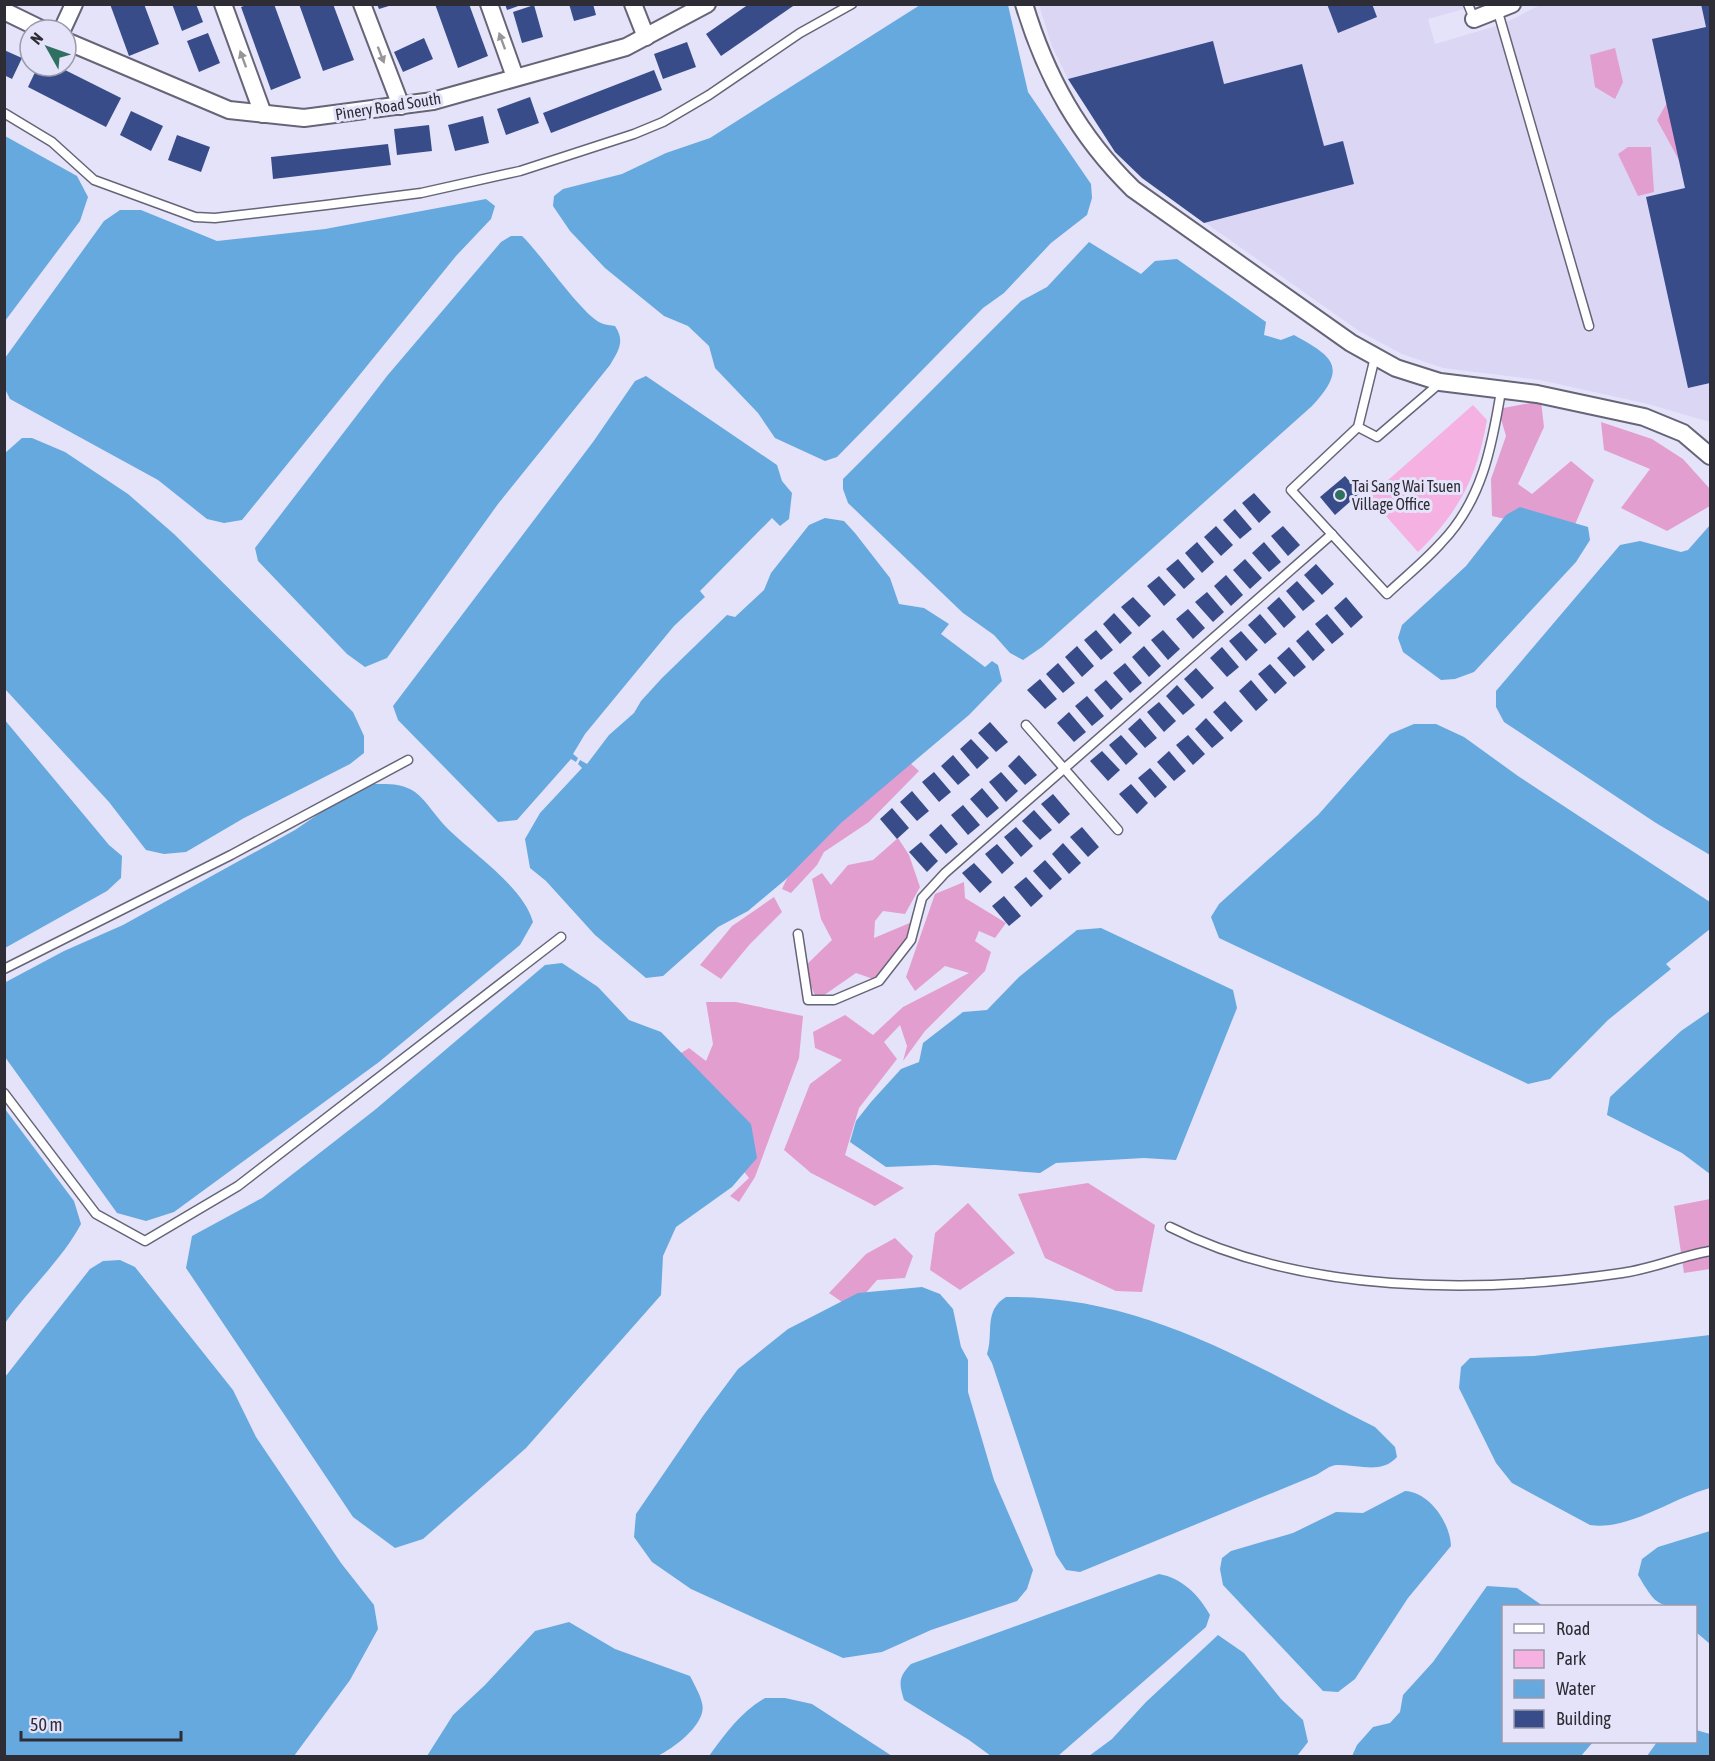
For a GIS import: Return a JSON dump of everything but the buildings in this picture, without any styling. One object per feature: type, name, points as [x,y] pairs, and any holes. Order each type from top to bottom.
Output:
[{"type":"street","points":[[68,18],[74,4]]},
{"type":"street","points":[[223,4],[263,114]]},
{"type":"street","points":[[362,4],[401,106]]},
{"type":"street","points":[[489,4],[516,77]]},
{"type":"street","points":[[633,4],[646,37]]},
{"type":"street","name":"Pinery Road South","points":[[78,46],[229,110],[304,118],[433,101],[626,46],[707,4]]},
{"type":"street","points":[[1024,4],[1038,51],[1059,93],[1104,160],[1133,189],[1375,357],[1407,372],[1440,382],[1537,394],[1644,417],[1683,433],[1710,456]]},
{"type":"street","points":[[1471,12],[1505,8]]},
{"type":"street","points":[[4,11],[18,18]]},
{"type":"lane","points":[[4,113],[52,142],[94,180],[195,217],[215,218],[338,204],[421,193],[520,171],[634,134],[663,122],[709,95],[800,33],[852,4]]},
{"type":"lane","points":[[1505,8],[1589,326]]},
{"type":"lane","points":[[1375,357],[1358,427],[1291,490],[1387,594],[1442,543],[1463,515],[1480,484],[1491,452],[1501,391]]},
{"type":"lane","points":[[1358,427],[1377,437],[1440,382]]},
{"type":"lane","points":[[798,934],[808,1000],[834,1000],[879,981],[911,940],[922,898],[945,873],[1332,534]]},
{"type":"lane","points":[[1026,725],[1118,830]]},
{"type":"lane","points":[[4,969],[231,855],[408,760]]},
{"type":"lane","points":[[4,1093],[96,1214],[146,1241],[238,1186],[561,937]]},
{"type":"lane","points":[[1170,1227],[1203,1244],[1234,1254],[1320,1275],[1433,1284],[1537,1282],[1624,1273],[1710,1251]]},
{"type":"shaded area","points":[[1039,5],[1478,5],[1428,19],[1435,44],[1503,24],[1540,5],[1710,5],[1710,422],[1648,404],[1540,380],[1443,368],[1402,354],[1359,331],[1142,178],[1068,79],[1052,46]]},
{"type":"shaded area","points":[[1615,48],[1623,82],[1615,99],[1595,87],[1590,55]]},
{"type":"shaded area","points":[[1671,96],[1679,160],[1657,120]]},
{"type":"shaded area","points":[[1628,147],[1651,147],[1654,192],[1638,196],[1618,154]]},
{"type":"shaded area","points":[[1541,401],[1544,427],[1518,484],[1532,494],[1571,461],[1594,480],[1571,534],[1492,516],[1491,479],[1506,436],[1498,409]]},
{"type":"shaded area","points":[[1601,422],[1652,439],[1683,459],[1710,489],[1710,506],[1667,531],[1621,508],[1650,469],[1604,450]]},
{"type":"shaded area","points":[[907,760],[919,771],[869,822],[824,852],[817,865],[791,893],[782,889],[796,859]]},
{"type":"shaded area","points":[[898,838],[909,855],[920,887],[905,914],[883,911],[875,921],[874,938],[912,922],[905,948],[879,981],[856,973],[817,1000],[803,968],[832,940],[821,919],[812,879],[822,873],[831,885],[848,865],[873,860]]},
{"type":"shaded area","points":[[964,882],[965,898],[1006,923],[995,938],[979,931],[975,941],[991,952],[985,971],[925,1031],[903,1061],[907,1046],[900,1025],[884,1042],[897,1059],[859,1108],[845,1155],[904,1188],[875,1206],[811,1173],[784,1150],[810,1084],[842,1060],[815,1048],[813,1032],[845,1015],[873,1035],[903,1007],[969,973],[945,966],[915,991],[906,977],[935,894]]},
{"type":"shaded area","points":[[774,897],[782,912],[750,944],[721,979],[700,965],[732,926]]},
{"type":"shaded area","points":[[706,1002],[736,1002],[803,1016],[799,1058],[755,1177],[739,1202],[730,1196],[749,1178],[734,1159],[673,1058],[689,1048],[706,1061],[713,1044]]},
{"type":"shaded area","points":[[1088,1183],[1155,1225],[1142,1292],[1116,1291],[1045,1258],[1018,1194]]},
{"type":"shaded area","points":[[1710,1199],[1710,1269],[1684,1273],[1674,1206]]},
{"type":"shaded area","points":[[968,1203],[1015,1253],[960,1290],[930,1270],[935,1233]]},
{"type":"shaded area","points":[[895,1238],[913,1256],[905,1278],[877,1280],[852,1309],[829,1293],[866,1254]]},
{"type":"green space","points":[[1473,405],[1487,420],[1472,476],[1445,523],[1418,552],[1369,497]]},
{"type":"water","points":[[920,5],[1008,5],[1028,92],[1091,184],[1092,198],[1087,215],[1051,243],[1004,293],[983,308],[837,457],[825,461],[775,438],[758,413],[715,368],[709,346],[688,326],[664,316],[605,268],[570,231],[553,206],[554,196],[563,189],[622,174],[666,153],[710,138]]},
{"type":"water","points":[[5,136],[77,176],[88,197],[80,221],[5,321]]},
{"type":"water","points":[[486,199],[495,206],[491,219],[456,256],[242,520],[224,523],[207,519],[158,480],[10,399],[5,389],[5,358],[104,221],[120,210],[141,210],[217,241],[325,229]]},
{"type":"water","points":[[511,236],[522,236],[593,318],[603,324],[615,326],[620,336],[618,350],[610,365],[498,504],[387,658],[365,667],[347,654],[258,561],[255,548],[387,376],[501,242]]},
{"type":"water","points":[[1089,242],[1141,274],[1155,261],[1177,259],[1266,322],[1264,335],[1281,340],[1294,335],[1327,357],[1332,364],[1333,372],[1330,382],[1312,406],[1042,647],[1023,660],[1010,653],[994,635],[963,613],[848,503],[843,489],[843,479],[1021,301],[1047,287]]},
{"type":"water","points":[[646,376],[777,465],[782,481],[792,493],[789,519],[780,526],[772,518],[700,591],[705,597],[674,626],[585,734],[573,754],[578,758],[576,762],[571,759],[517,820],[498,822],[398,720],[393,706],[593,442],[635,381]]},
{"type":"water","points":[[22,438],[32,438],[65,452],[128,494],[174,534],[353,712],[364,736],[364,753],[350,764],[244,818],[186,852],[164,854],[146,850],[109,802],[5,689],[5,453]]},
{"type":"water","points":[[1520,507],[1588,527],[1590,540],[1576,562],[1474,672],[1455,679],[1441,680],[1403,652],[1398,638],[1402,625],[1466,566],[1506,515]]},
{"type":"water","points":[[825,518],[844,521],[855,533],[890,578],[899,604],[924,608],[949,624],[941,634],[985,667],[992,661],[998,665],[1002,681],[969,715],[841,823],[785,880],[748,911],[718,927],[663,976],[646,978],[595,935],[546,881],[530,868],[525,839],[540,813],[582,768],[578,764],[580,760],[587,764],[609,735],[634,713],[641,701],[662,678],[727,615],[735,617],[764,590],[771,573],[809,525]]},
{"type":"water","points":[[1710,525],[1710,855],[1656,823],[1504,722],[1496,707],[1496,691],[1620,545],[1640,541],[1681,552],[1688,550]]},
{"type":"water","points":[[4,719],[109,845],[122,856],[121,878],[107,891],[5,948]]},
{"type":"water","points":[[1414,724],[1436,724],[1464,737],[1518,776],[1710,902],[1710,929],[1666,964],[1671,969],[1608,1020],[1550,1079],[1528,1084],[1219,938],[1211,917],[1219,904],[1318,815],[1390,734]]},
{"type":"water","points":[[374,784],[390,784],[415,792],[449,830],[520,897],[533,922],[520,945],[379,1062],[174,1212],[146,1221],[117,1213],[5,1057],[4,983],[64,951],[123,925],[295,830],[339,800]]},
{"type":"water","points":[[1101,928],[1233,990],[1237,1008],[1176,1160],[1144,1158],[1056,1163],[1040,1173],[935,1165],[886,1167],[850,1142],[856,1121],[871,1102],[901,1069],[919,1062],[923,1043],[963,1012],[987,1010],[1019,977],[1077,930]]},
{"type":"water","points":[[562,963],[598,987],[629,1020],[661,1032],[751,1124],[757,1158],[732,1187],[676,1227],[663,1256],[661,1295],[526,1448],[423,1539],[395,1548],[353,1517],[186,1268],[192,1236],[262,1198],[376,1109],[545,965]]},
{"type":"water","points":[[1710,1011],[1710,1174],[1682,1153],[1607,1115],[1610,1097],[1681,1031]]},
{"type":"water","points":[[5,1109],[74,1201],[81,1224],[64,1250],[5,1323]]},
{"type":"water","points":[[120,1260],[135,1267],[233,1390],[256,1437],[341,1563],[374,1605],[378,1629],[350,1680],[294,1756],[5,1756],[5,1377],[90,1269],[103,1261]]},
{"type":"water","points":[[922,1287],[940,1294],[953,1309],[961,1347],[968,1360],[968,1392],[994,1480],[1033,1570],[1027,1589],[1017,1601],[931,1630],[882,1652],[843,1658],[691,1589],[652,1562],[634,1537],[636,1514],[738,1369],[788,1329],[858,1293]]},
{"type":"water","points":[[1006,1297],[1057,1300],[1106,1308],[1152,1321],[1198,1338],[1375,1427],[1395,1447],[1397,1457],[1384,1466],[1377,1467],[1332,1466],[1316,1475],[1080,1572],[1066,1570],[1056,1555],[992,1363],[987,1354],[990,1323],[994,1309]]},
{"type":"water","points":[[1710,1335],[1710,1488],[1620,1523],[1605,1526],[1590,1525],[1512,1483],[1496,1463],[1459,1388],[1461,1367],[1470,1358],[1534,1356]]},
{"type":"water","points":[[1405,1491],[1422,1497],[1437,1510],[1447,1527],[1451,1546],[1408,1598],[1355,1679],[1338,1692],[1323,1691],[1223,1585],[1220,1569],[1222,1558],[1231,1551],[1293,1533],[1336,1512],[1363,1513]]},
{"type":"water","points":[[1710,1531],[1710,1644],[1697,1633],[1697,1605],[1660,1603],[1650,1594],[1638,1575],[1642,1559],[1658,1547]]},
{"type":"water","points":[[1159,1574],[1175,1579],[1195,1594],[1210,1615],[1206,1627],[1058,1756],[991,1756],[904,1700],[901,1681],[911,1664]]},
{"type":"water","points":[[1487,1586],[1517,1588],[1542,1605],[1502,1605],[1502,1743],[1592,1743],[1581,1756],[1352,1756],[1357,1745],[1373,1727],[1390,1723],[1400,1712],[1403,1695],[1433,1662]]},
{"type":"water","points":[[569,1622],[615,1649],[690,1676],[702,1703],[702,1711],[700,1719],[688,1734],[658,1756],[427,1756],[453,1715],[485,1685],[535,1631]]},
{"type":"water","points":[[1218,1635],[1244,1653],[1281,1699],[1303,1720],[1308,1742],[1297,1756],[1089,1756],[1112,1739],[1146,1702]]},
{"type":"water","points":[[765,1698],[785,1698],[812,1704],[892,1756],[709,1756],[741,1717]]},
{"type":"water","points":[[1697,1730],[1710,1734],[1710,1756],[1647,1756],[1656,1743],[1697,1743]]},
{"type":"place","name":"Tai Sang Wai Tsuen Village Office","points":[[1340,495]]}]
